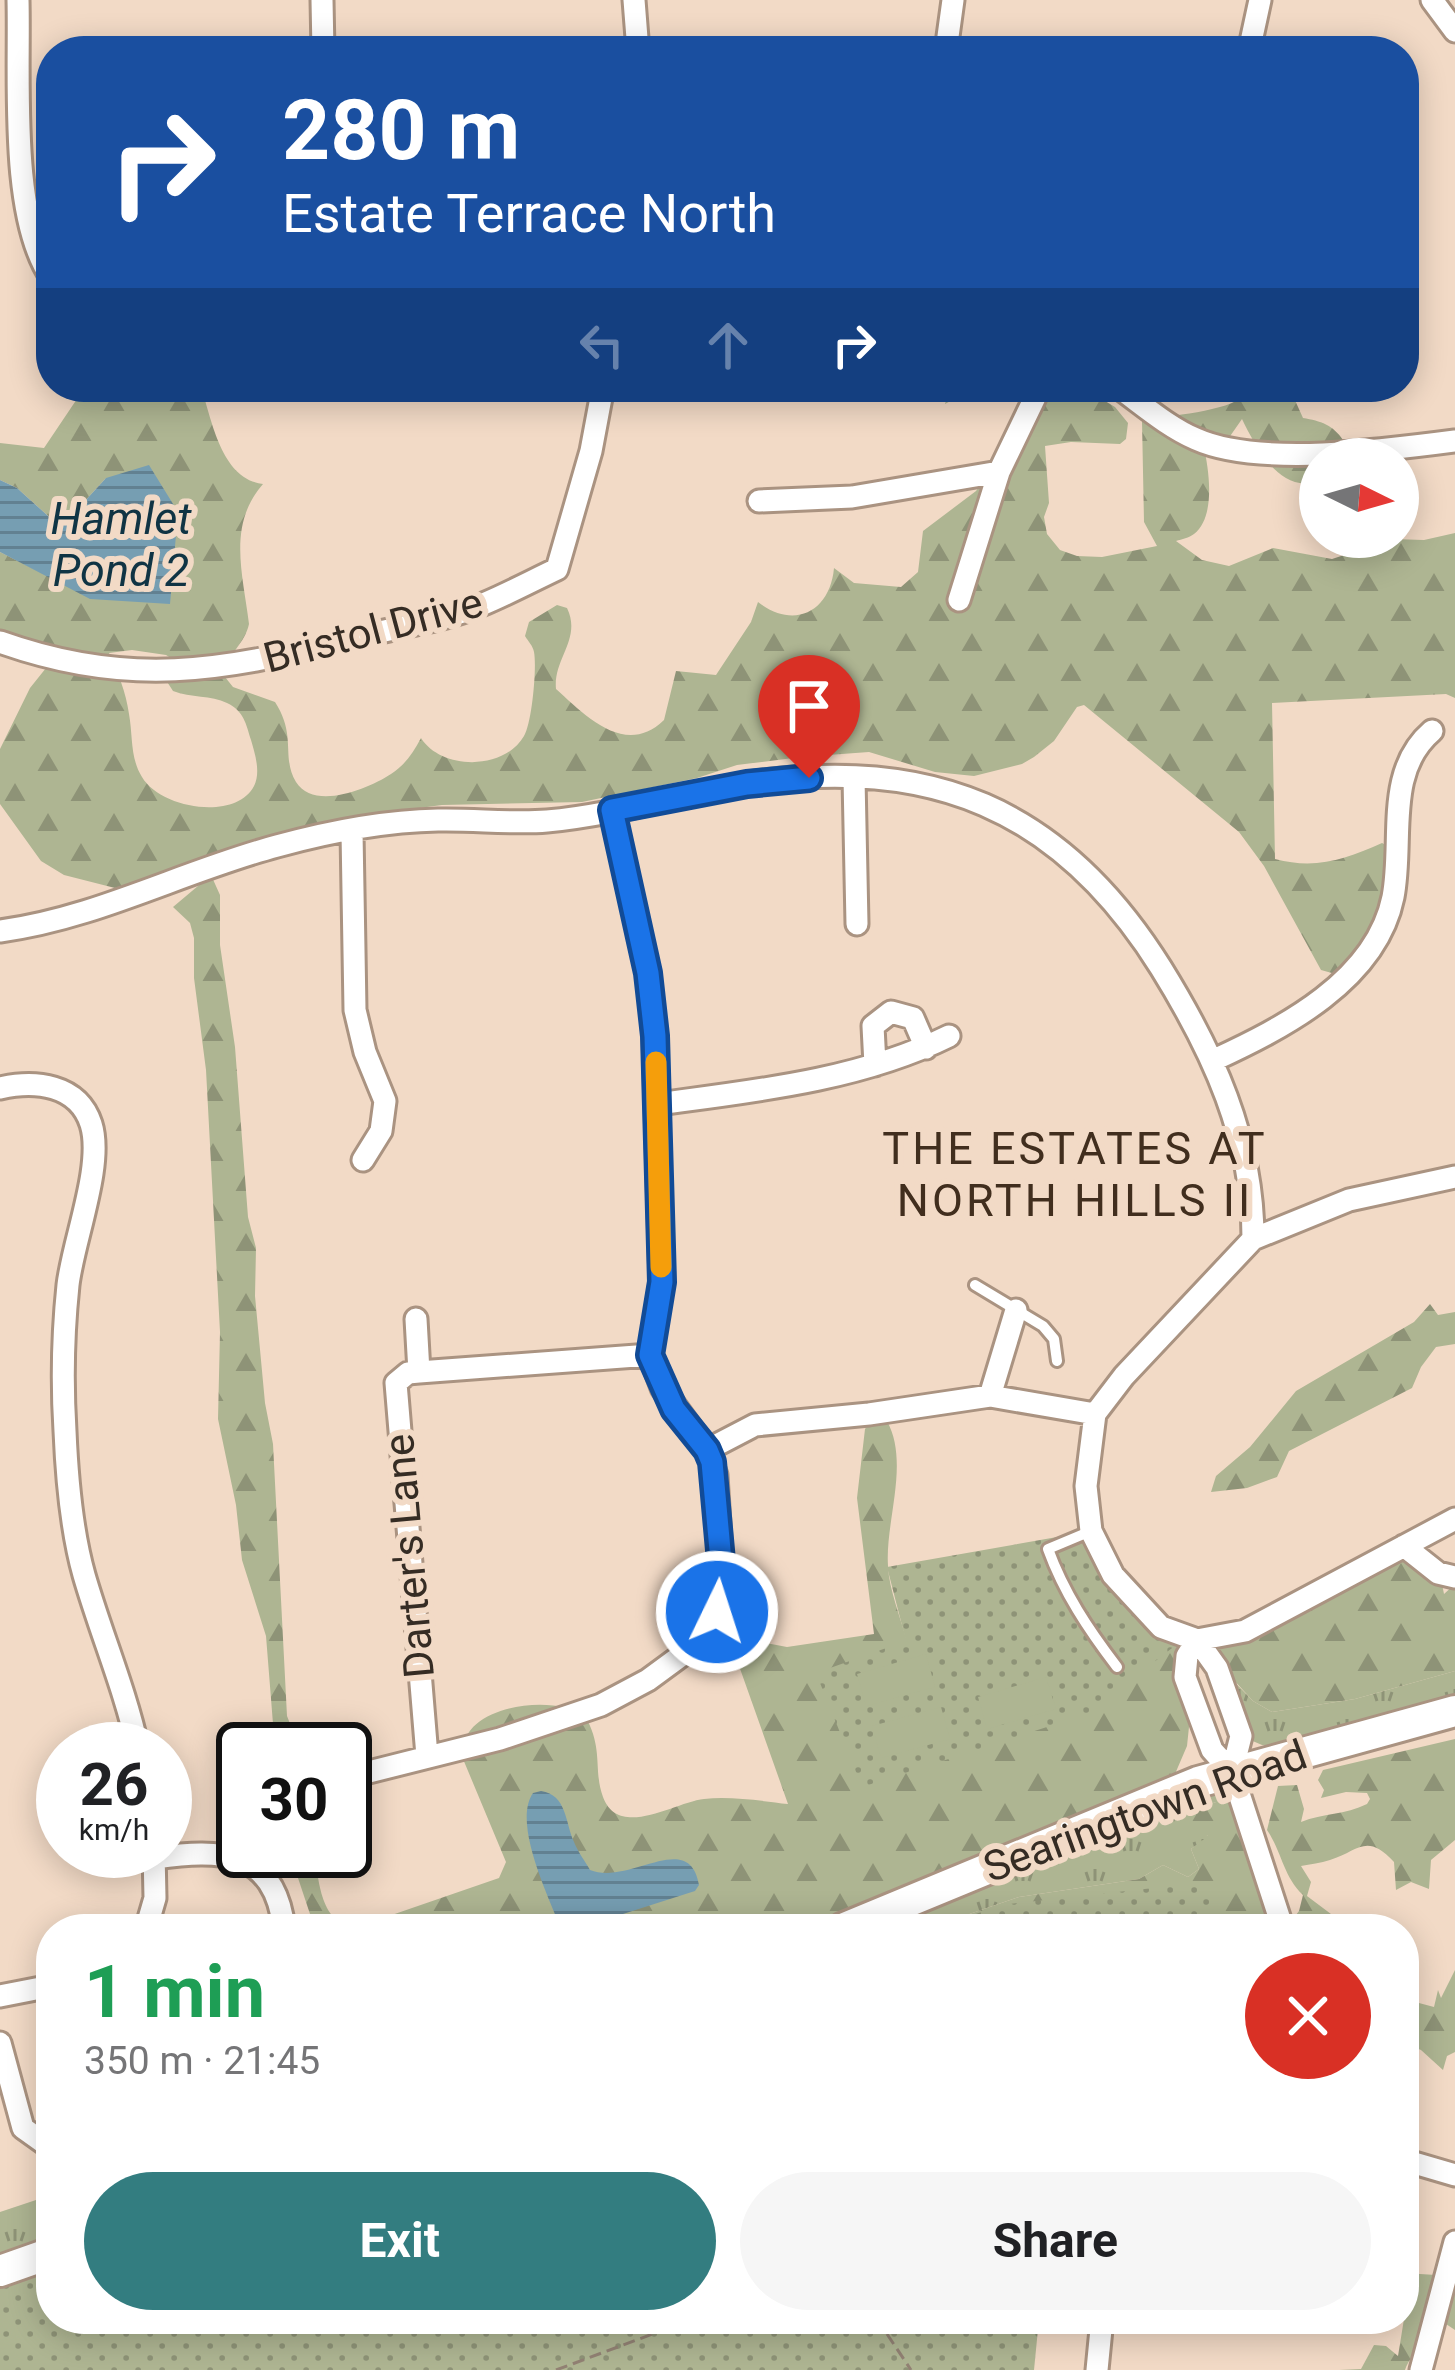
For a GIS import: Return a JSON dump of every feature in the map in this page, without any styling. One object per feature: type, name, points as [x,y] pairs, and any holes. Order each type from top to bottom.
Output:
[{"type":"main road","name":"Searingtown Road","points":[[877,1914],[1097,1821],[1232,1772],[1455,1711]]},
{"type":"main road","points":[[0,2271],[36,2258]]},
{"type":"street","points":[[18,0],[23,200],[36,247]]},
{"type":"street","points":[[322,0],[323,36]]},
{"type":"street","points":[[634,0],[637,36]]},
{"type":"street","points":[[948,36],[953,0]]},
{"type":"street","points":[[1252,36],[1260,0]]},
{"type":"street","points":[[1432,0],[1455,31]]},
{"type":"street","name":"Bristol Drive","points":[[0,642],[41,657],[88,666],[185,671],[248,664],[442,619],[488,602],[557,569],[600,402]]},
{"type":"street","points":[[959,600],[999,472],[1033,402]]},
{"type":"street","points":[[1139,402],[1175,428],[1225,449],[1312,452],[1455,441]]},
{"type":"street","points":[[759,502],[852,497],[999,472]]},
{"type":"street","points":[[1214,1060],[1300,1017],[1340,984],[1371,946],[1393,897],[1400,792],[1408,757],[1432,731]]},
{"type":"street","points":[[854,778],[857,924]]},
{"type":"street","points":[[0,931],[68,917],[270,848],[438,820],[546,821],[747,784],[854,778],[985,802],[1052,842],[1096,884],[1148,947],[1214,1060],[1246,1156],[1253,1239]]},
{"type":"street","points":[[372,1771],[500,1739],[601,1705],[648,1680],[697,1644],[717,1612],[722,1572],[716,1475],[707,1450],[674,1409],[650,1355],[662,1282],[648,973],[612,810]]},
{"type":"street","points":[[352,832],[355,1010],[365,1052],[386,1101],[381,1131],[363,1160]]},
{"type":"street","points":[[875,1065],[873,1026],[891,1012],[913,1018],[926,1048]]},
{"type":"street","points":[[657,1104],[875,1065],[950,1036]]},
{"type":"street","points":[[0,1088],[47,1085],[70,1094],[91,1122],[93,1153],[68,1283],[65,1430],[83,1573],[131,1722]]},
{"type":"street","points":[[1455,1177],[1349,1200],[1253,1239],[1124,1376],[1095,1414],[1086,1486],[1091,1531],[1113,1575],[1161,1627],[1197,1640],[1245,1631],[1455,1519]]},
{"type":"street","points":[[990,1396],[1016,1310]]},
{"type":"street","points":[[416,1319],[419,1372],[650,1355]]},
{"type":"street","name":"Darter's Lane","points":[[419,1372],[401,1377],[394,1390],[427,1756]]},
{"type":"street","points":[[707,1450],[755,1425],[990,1396],[1095,1414]]},
{"type":"street","points":[[1404,1546],[1438,1573],[1455,1577]]},
{"type":"street","points":[[1197,1640],[1217,1668],[1241,1736],[1232,1772]]},
{"type":"street","points":[[1197,1640],[1187,1656],[1185,1677],[1212,1750],[1232,1772],[1278,1914]]},
{"type":"street","points":[[192,1852],[211,1851],[242,1860],[274,1892],[280,1914]]},
{"type":"street","points":[[150,1914],[154,1878]]},
{"type":"street","points":[[0,1996],[36,1989]]},
{"type":"street","points":[[0,2043],[22,2128],[36,2138]]},
{"type":"street","points":[[1419,2164],[1455,2175]]},
{"type":"street","points":[[1421,2370],[1455,2242]]},
{"type":"street","points":[[1097,2370],[1101,2334]]},
{"type":"lane","points":[[975,1285],[1043,1327],[1054,1339],[1057,1360]]},
{"type":"lane","points":[[1091,1531],[1048,1549],[1060,1582],[1117,1666]]},
{"type":"path","points":[[556,2370],[653,2334]]},
{"type":"path","points":[[887,2334],[911,2370]]},
{"type":"green space","points":[[75,402],[205,402],[228,460],[249,480],[263,484],[241,533],[249,624],[221,672],[233,687],[275,702],[285,725],[296,782],[304,791],[328,796],[381,780],[405,763],[421,738],[430,749],[457,761],[488,760],[515,747],[527,729],[533,695],[534,652],[525,636],[529,622],[557,605],[567,608],[571,630],[556,689],[606,728],[620,734],[649,731],[664,720],[676,671],[716,675],[751,622],[758,602],[784,615],[808,612],[826,596],[834,568],[854,583],[901,587],[918,572],[923,531],[976,491],[1031,417],[1024,402],[1107,402],[1128,423],[1126,439],[1120,444],[1045,446],[1047,534],[1060,550],[1102,557],[1157,546],[1144,522],[1142,421],[1233,402],[1296,402],[1303,418],[1326,424],[1341,438],[1299,438],[1299,482],[1294,482],[1272,467],[1242,419],[1226,442],[1204,448],[1209,493],[1206,516],[1194,534],[1176,541],[1202,560],[1229,566],[1273,548],[1299,553],[1299,558],[1419,558],[1419,540],[1455,533],[1455,698],[1446,694],[1272,703],[1275,859],[1317,863],[1382,843],[1388,846],[1387,917],[1339,975],[1321,970],[1264,866],[1239,832],[1084,705],[1077,707],[1054,741],[1034,757],[974,776],[935,772],[869,752],[737,765],[582,802],[442,805],[397,811],[115,888],[64,875],[41,861],[0,804],[0,749],[30,688],[50,663],[0,640],[0,552],[52,578],[106,478],[73,514],[57,524],[17,488],[0,480],[0,443],[44,448]],"holes":[[[132,650],[166,655],[179,663],[164,677],[173,691],[227,703],[246,723],[257,775],[245,797],[232,804],[198,807],[165,797],[142,777],[126,698],[109,653]]]},
{"type":"green space","points":[[211,875],[220,895],[220,945],[235,1047],[248,1217],[256,1248],[255,1296],[273,1444],[289,1722],[273,1722],[266,1636],[242,1560],[218,1419],[220,1332],[206,1070],[194,978],[194,938],[190,923],[173,907]]},
{"type":"green space","points":[[1430,1304],[1438,1315],[1455,1312],[1455,1344],[1436,1347],[1412,1388],[1289,1451],[1277,1477],[1247,1488],[1211,1492],[1216,1476],[1250,1447],[1296,1391],[1414,1322]]},
{"type":"green space","points":[[887,1421],[894,1437],[897,1473],[888,1566],[907,1642],[1197,1640],[1400,1559],[1442,1584],[1444,1594],[1455,1584],[1455,1671],[1355,1699],[1272,1712],[1253,1701],[1198,1641],[1187,1746],[1172,1781],[875,1914],[395,1914],[499,1878],[506,1862],[463,1759],[464,1741],[474,1727],[508,1709],[551,1705],[585,1716],[594,1739],[603,1797],[621,1816],[649,1815],[714,1798],[788,1804],[738,1663],[739,1648],[755,1641],[787,1647],[874,1634],[857,1498],[865,1429]]},
{"type":"green space","points":[[1091,1531],[1113,1575],[1185,1638],[1087,1714],[862,1787],[816,1673],[906,1641],[887,1567]]},
{"type":"green space","points":[[926,1654],[935,1687],[866,1706],[857,1674]]},
{"type":"green space","points":[[1215,1662],[1253,1701],[1272,1712],[1355,1699],[1455,1671],[1455,1711],[1289,1748],[1262,1745],[1241,1736]]},
{"type":"green space","points":[[1046,1677],[1056,1709],[987,1729],[978,1697]]},
{"type":"green space","points":[[941,1707],[950,1739],[881,1758],[872,1726]]},
{"type":"green space","points":[[1455,1739],[1455,1840],[1431,1860],[1429,1889],[1411,1882],[1396,1890],[1394,1862],[1376,1848],[1362,1846],[1301,1866],[1311,1882],[1307,1896],[1331,1914],[1297,1914],[1303,1895],[1267,1830],[1278,1786],[1297,1785],[1304,1809],[1301,1822],[1350,1810],[1370,1799],[1367,1793],[1346,1792],[1321,1798],[1324,1790],[1318,1780],[1323,1770]]},
{"type":"green space","points":[[1232,1772],[1243,1804],[1216,1802],[1182,1814],[1209,1837],[1191,1849],[1199,1869],[1188,1877],[1163,1865],[1139,1879],[1019,1897],[970,1914],[879,1914]]},
{"type":"green space","points":[[1225,1793],[1234,1794],[1278,1914],[970,1914],[1019,1897],[1139,1879],[1163,1865],[1188,1877],[1199,1869],[1191,1849],[1208,1836],[1183,1826],[1183,1814],[1216,1802]]},
{"type":"green space","points":[[298,1878],[318,1878],[331,1914],[310,1914]]},
{"type":"green space","points":[[1208,1882],[1213,1914],[976,1914],[1001,1905]]},
{"type":"green space","points":[[1455,1970],[1455,2052],[1447,2056],[1443,2070],[1419,2049],[1419,2003],[1434,2007],[1438,1990],[1441,1998]]},
{"type":"green space","points":[[36,2200],[36,2258],[0,2271],[0,2212]]},
{"type":"green space","points":[[36,2258],[36,2334],[1038,2334],[1034,2370],[0,2370],[0,2271]]},
{"type":"green space","points":[[1455,2267],[1455,2330],[1446,2324],[1405,2370],[1339,2370],[1361,2369],[1374,2345],[1386,2346],[1398,2356],[1402,2334],[1419,2334],[1419,2274],[1436,2275]]},
{"type":"water","name":"Hamlet Pond 2","points":[[149,465],[178,512],[170,604],[90,599],[0,552],[0,480],[17,488],[57,524],[73,514],[106,478]]},
{"type":"water","points":[[541,1791],[556,1798],[590,1870],[622,1871],[671,1859],[693,1869],[699,1885],[695,1891],[623,1914],[555,1914],[529,1841],[528,1806],[533,1793]]},
{"type":"slow traffic","points":[[656,1062],[661,1267]]},
{"type":"district","name":"THE ESTATES AT NORTH HILLS II","points":[[1075,1174]]},
{"type":"route","points":[[717,1612],[722,1572],[716,1475],[707,1450],[662,1388],[650,1355],[662,1282],[655,1036],[648,973],[612,810],[747,784],[809,778]]}]
